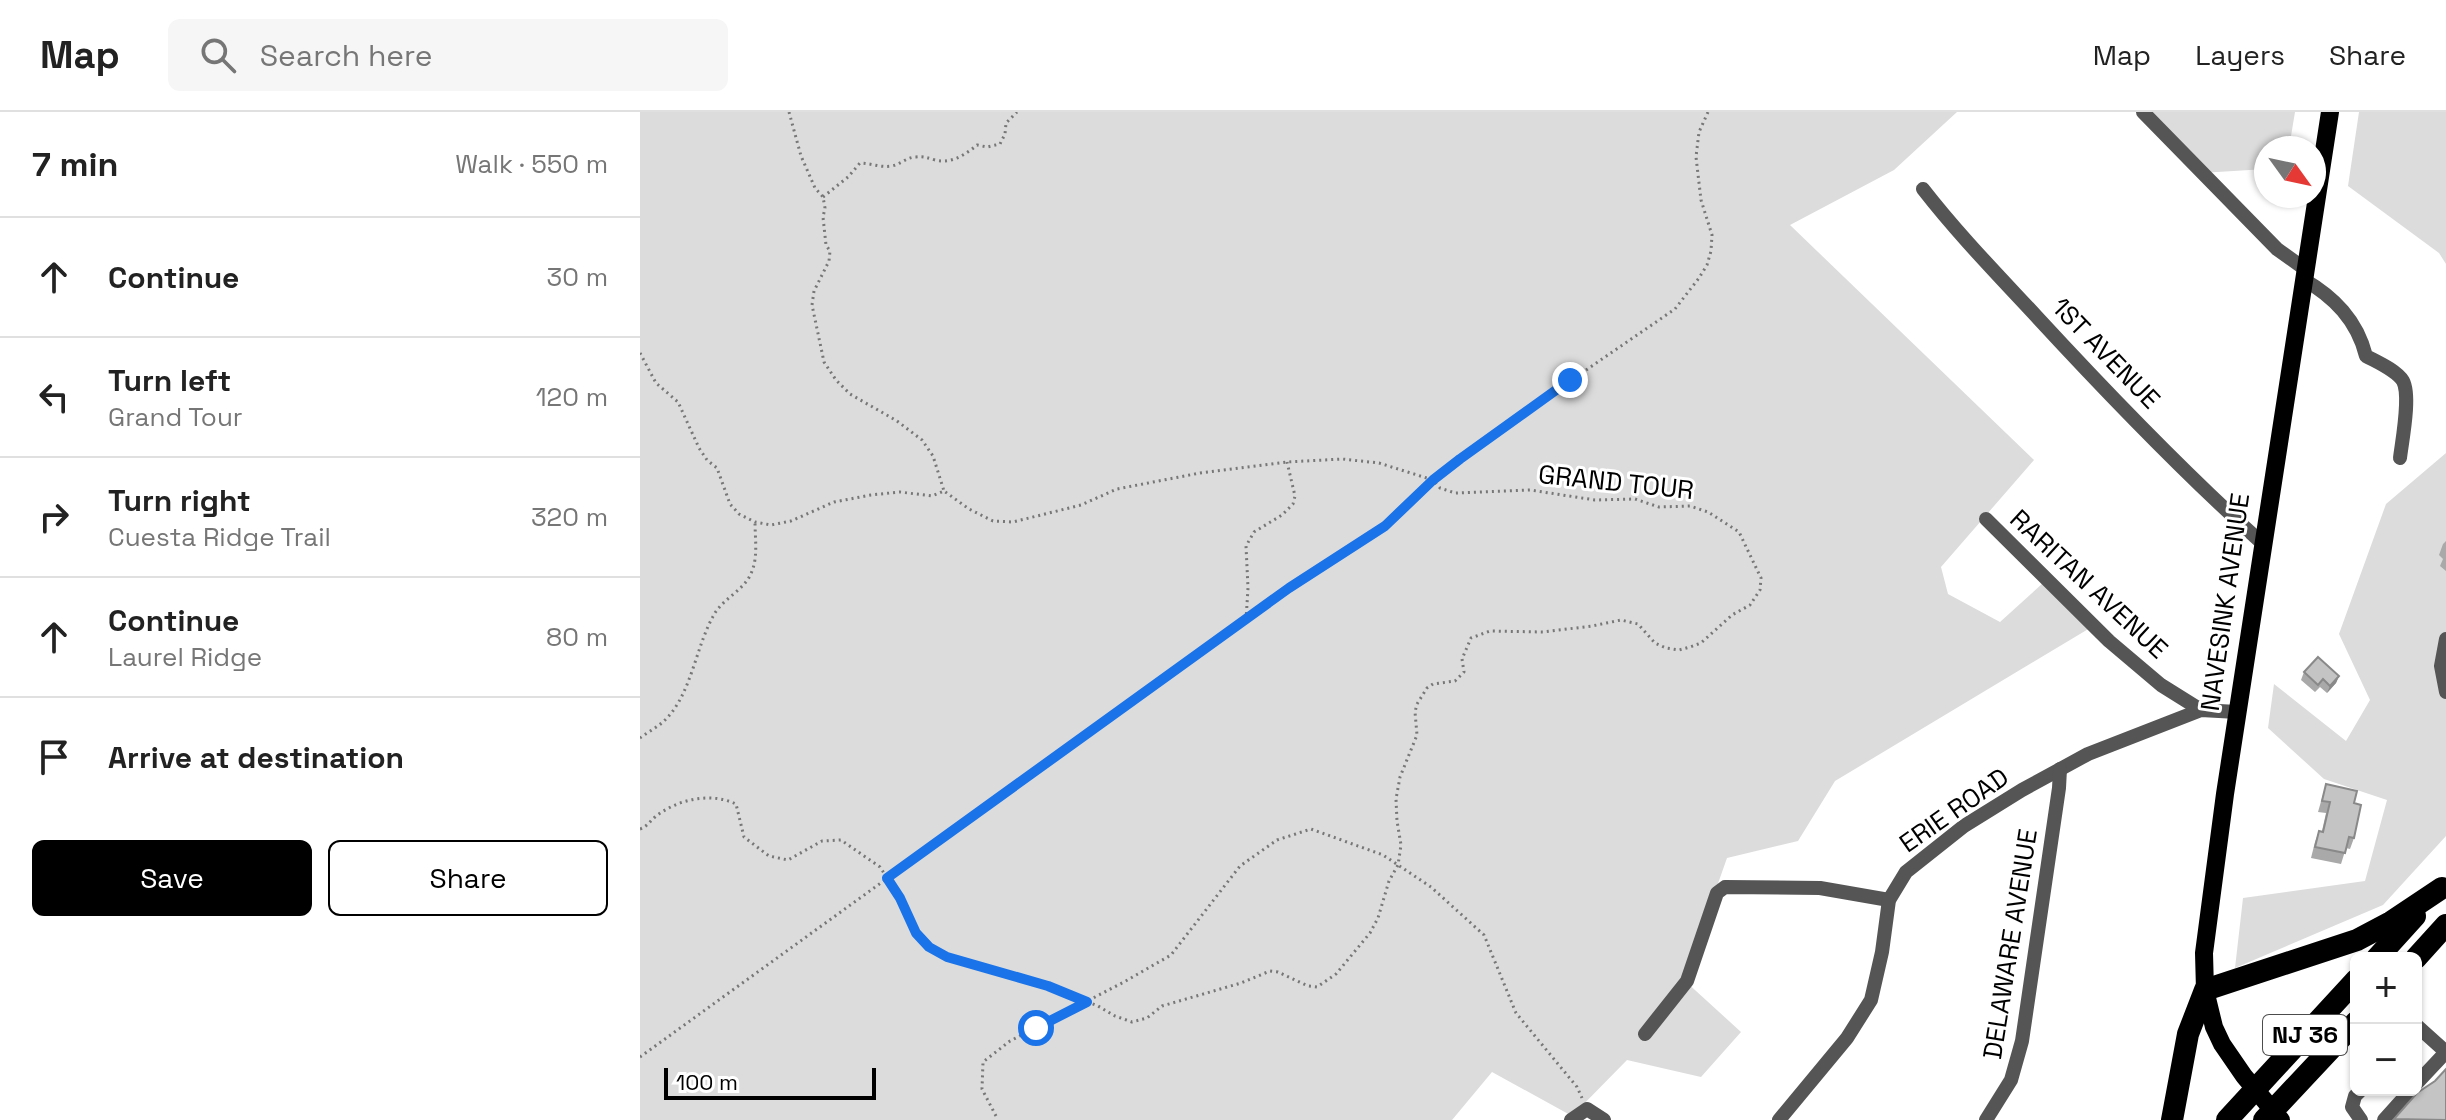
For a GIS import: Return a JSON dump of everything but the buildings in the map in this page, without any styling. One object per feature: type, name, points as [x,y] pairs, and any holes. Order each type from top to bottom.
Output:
[{"type":"highway","points":[[2172,1120],[2188,1034],[2205,990],[2357,940],[2391,922],[2444,885]]},
{"type":"highway","points":[[2383,952],[2444,885]]},
{"type":"highway","points":[[2421,952],[2446,925]]},
{"type":"highway","name":"NJ 36","points":[[2227,1120],[2350,987]]},
{"type":"highway","name":"NJ 36","points":[[2273,1117],[2354,1024]]},
{"type":"main road","name":"NAVESINK AVENUE","points":[[2273,1117],[2222,1044],[2211,1018],[2205,990],[2204,963],[2208,911],[2262,543],[2330,112]]},
{"type":"street","points":[[2143,112],[2277,249],[2346,313],[2361,338],[2366,356],[2403,381],[2406,395],[2400,458]]},
{"type":"street","name":"1ST AVENUE","points":[[1923,189],[1943,216],[2076,359],[2230,515],[2262,543]]},
{"type":"street","name":"RARITAN AVENUE","points":[[1986,519],[2109,641],[2161,685],[2201,710]]},
{"type":"street","points":[[2446,639],[2441,666],[2446,692]]},
{"type":"street","name":"ERIE ROAD","points":[[1889,900],[1906,872],[1964,826],[2060,769],[2088,754],[2201,710],[2237,712]]},
{"type":"street","name":"DELAWARE AVENUE","points":[[1986,1120],[2011,1080],[2022,1041],[2060,769]]},
{"type":"street","points":[[1645,1034],[1687,981],[1717,893],[1725,887],[1820,888],[1889,900],[1871,1000],[1847,1038],[1779,1120]]},
{"type":"street","points":[[2422,1030],[2446,1052],[2422,1076]]},
{"type":"street","points":[[2355,1096],[2352,1107],[2361,1120]]},
{"type":"street","points":[[2384,1120],[2404,1096]]},
{"type":"street","points":[[1571,1120],[1587,1109],[1604,1120]]},
{"type":"path","points":[[789,112],[801,156],[815,188],[823,197],[825,208],[823,217],[829,261],[814,291],[812,305],[824,362],[850,394],[897,421],[922,440],[933,456],[944,491],[969,509],[993,521],[1013,522],[1081,505],[1117,489],[1200,473],[1287,462],[1342,459],[1379,463],[1433,480]]},
{"type":"path","points":[[823,197],[860,163],[880,167],[895,165],[912,157],[952,160],[977,145],[987,147],[1000,144],[1006,123],[1017,112]]},
{"type":"path","points":[[640,1057],[1289,588],[1385,526],[1433,480],[1547,396],[1675,309],[1707,265],[1711,251],[1712,235],[1701,200],[1696,157],[1699,132],[1708,112]]},
{"type":"path","points":[[640,353],[656,383],[678,402],[699,448],[717,468],[730,504],[739,514],[755,522],[771,525],[791,521],[834,502],[871,495],[900,492],[932,496],[944,491]]},
{"type":"path","points":[[1246,620],[1246,546],[1254,532],[1282,515],[1293,504],[1295,496],[1287,462]]},
{"type":"path","name":"GRAND TOUR","points":[[640,829],[674,805],[698,798],[726,799],[736,804],[744,837],[769,856],[788,860],[822,841],[841,840],[880,867],[900,898],[916,933],[929,947],[947,957],[1048,986],[1136,1023],[1162,1006],[1241,983],[1263,972],[1278,972],[1308,986],[1322,985],[1336,974],[1370,933],[1378,918],[1389,881],[1402,854],[1396,799],[1400,777],[1417,735],[1417,704],[1433,684],[1455,681],[1460,677],[1464,672],[1462,659],[1465,648],[1471,638],[1490,631],[1543,632],[1621,620],[1638,624],[1655,643],[1679,650],[1701,643],[1732,615],[1750,605],[1760,590],[1761,578],[1739,532],[1708,512],[1690,506],[1659,507],[1635,499],[1595,500],[1530,490],[1455,493],[1440,488],[1433,480]]},
{"type":"path","points":[[640,738],[665,720],[676,707],[717,609],[752,574],[755,522]]},
{"type":"path","points":[[996,1116],[982,1089],[983,1062],[1010,1041],[1171,955],[1240,866],[1277,840],[1311,829],[1383,855],[1431,887],[1484,935],[1516,1013],[1577,1087],[1587,1109]]},
{"type":"shaded area","points":[[640,112],[1957,112],[1894,170],[1790,225],[2034,460],[1941,567],[1948,594],[2000,622],[2043,583],[2090,628],[1835,781],[1798,841],[1727,858],[1684,980],[1741,1032],[1701,1077],[1627,1060],[1572,1116],[1492,1072],[1452,1120],[640,1120]]},
{"type":"shaded area","points":[[2142,112],[2295,112],[2291,136],[2254,136],[2254,170],[2201,173]]},
{"type":"shaded area","points":[[2359,112],[2446,112],[2446,264],[2439,253],[2348,186]]},
{"type":"shaded area","points":[[2446,453],[2446,836],[2383,905],[2235,968],[2243,898],[2365,881],[2387,800],[2324,779],[2268,728],[2274,684],[2346,741],[2370,700],[2339,634],[2386,504]]},
{"type":"route","points":[[1036,1028],[1087,1002],[1048,986],[947,957],[929,947],[916,933],[887,878],[1289,588],[1385,526],[1433,480],[1570,380]]}]
